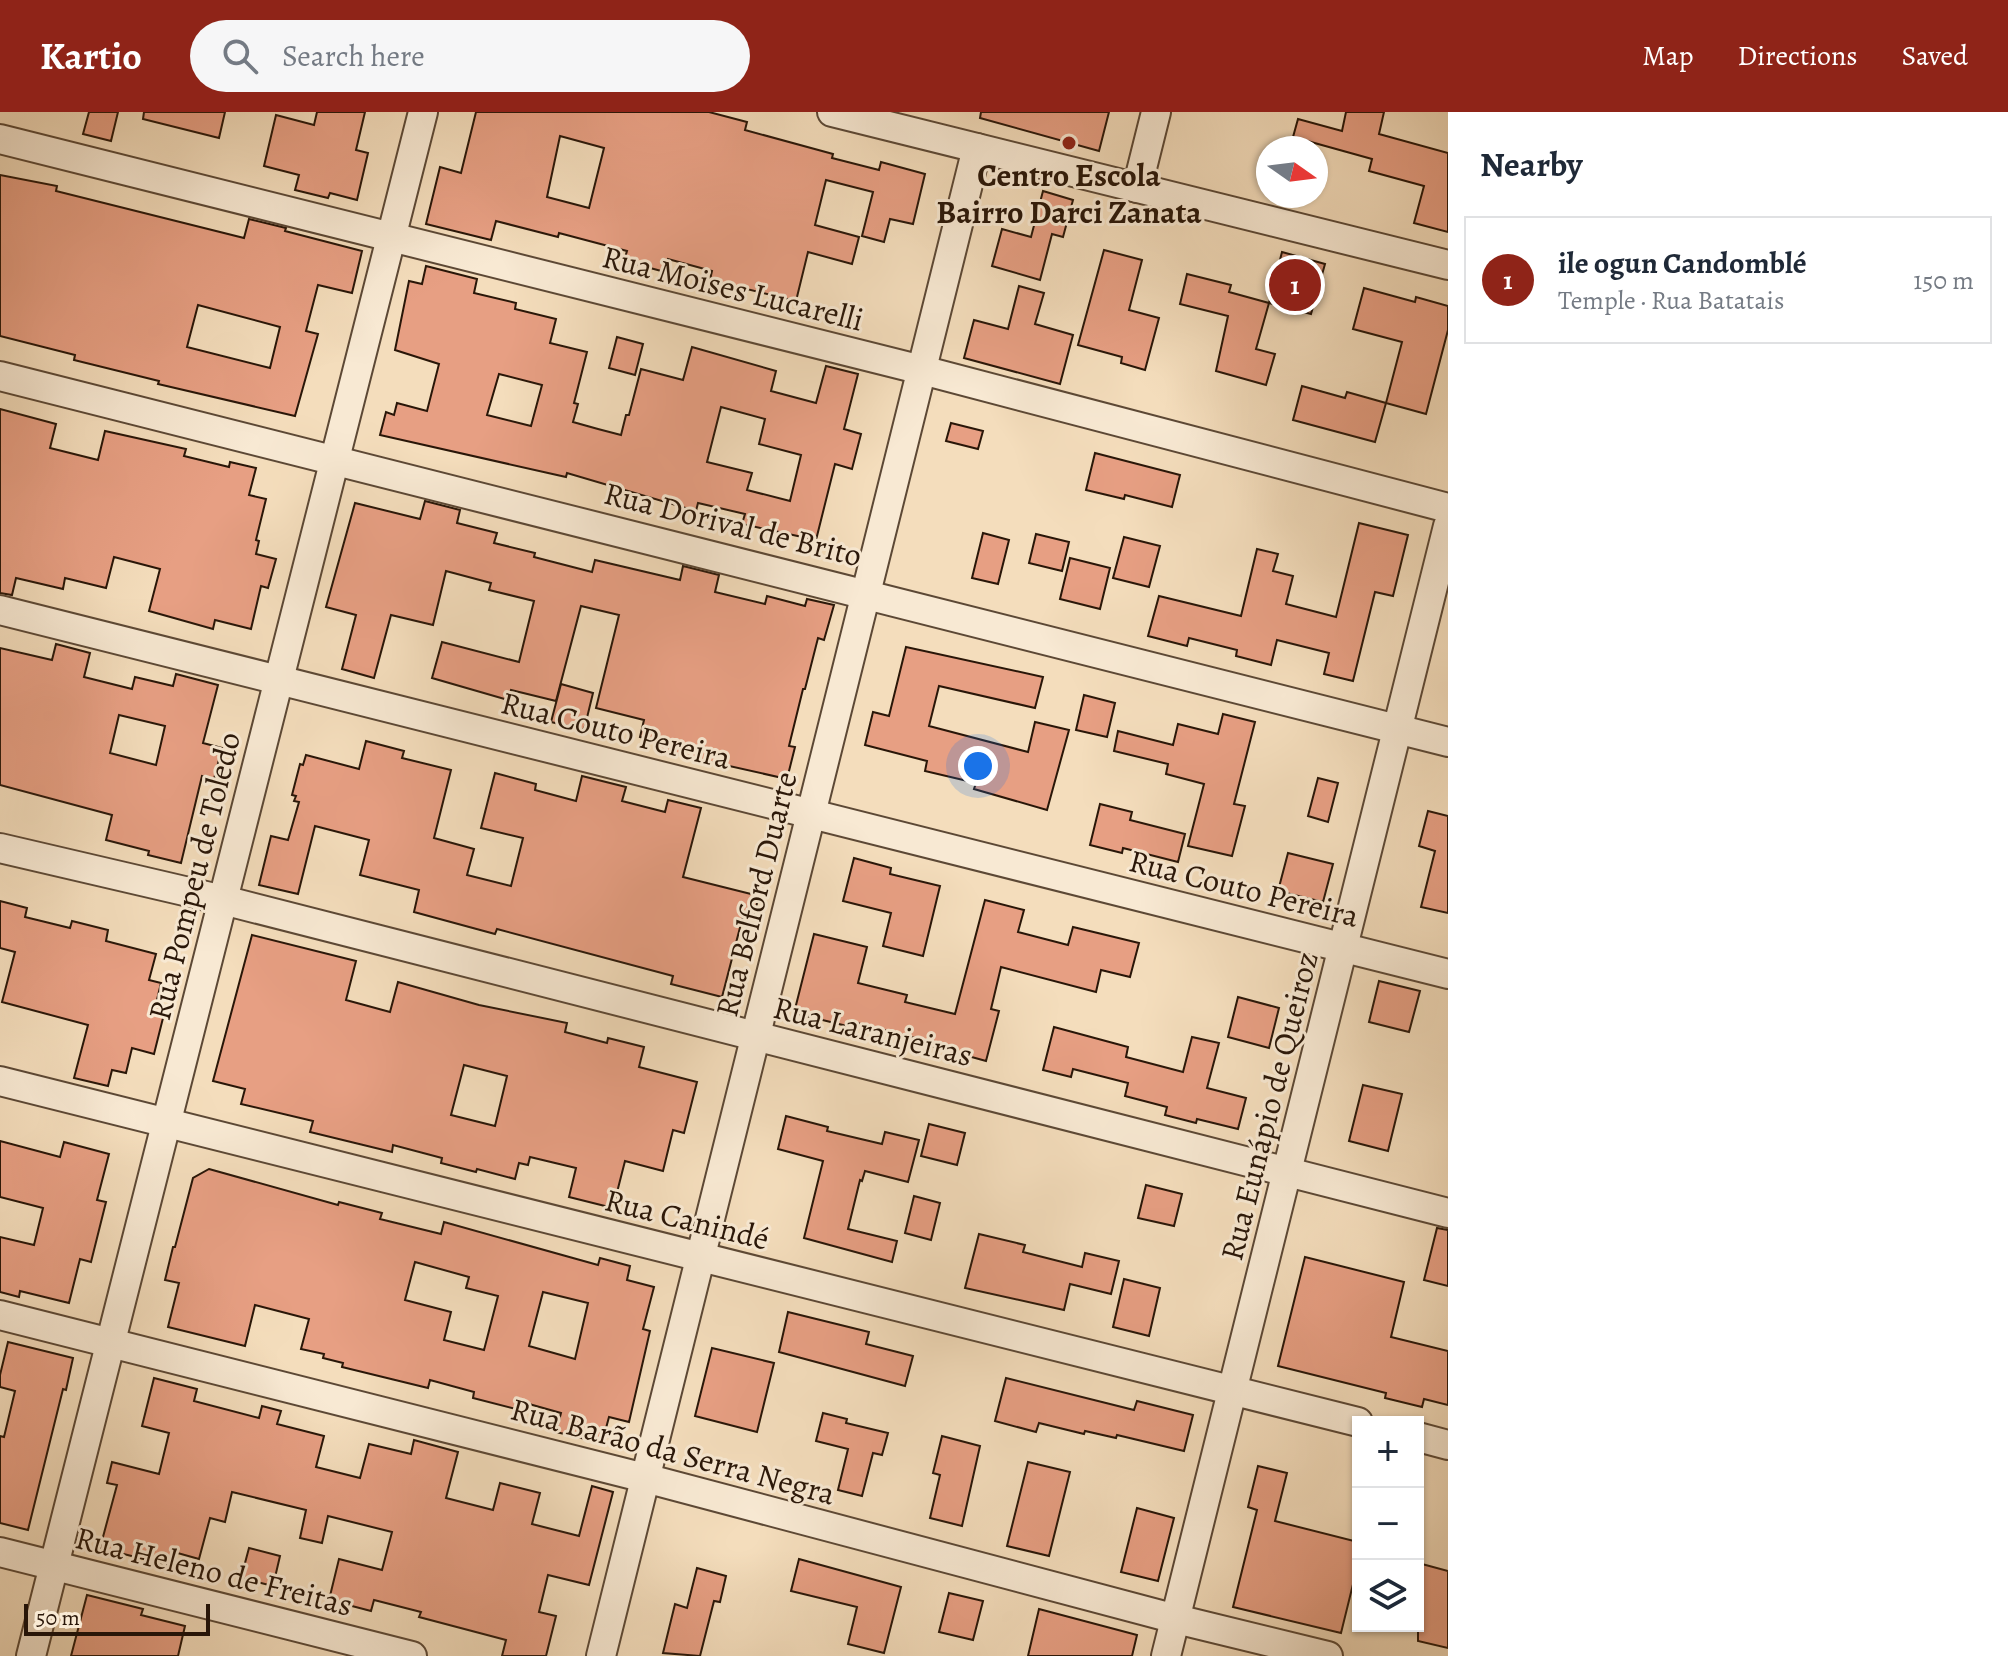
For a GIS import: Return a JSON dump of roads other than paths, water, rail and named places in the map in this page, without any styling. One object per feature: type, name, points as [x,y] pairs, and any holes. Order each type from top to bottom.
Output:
[{"type":"street","name":"Rua Pompeu de Toledo","points":[[31,1656],[423,112]]},
{"type":"street","points":[[832,112],[1448,265]]},
{"type":"street","points":[[1137,188],[1156,112]]},
{"type":"street","name":"Rua Moises Lucarelli","points":[[0,139],[922,370],[1448,508]]},
{"type":"street","name":"Rua Belford Duarte","points":[[601,1656],[977,148]]},
{"type":"street","name":"Rua Dorival de Brito","points":[[0,376],[1448,742]]},
{"type":"street","name":"Rua Eunápio de Queiroz","points":[[1166,1656],[1448,526]]},
{"type":"street","name":"Rua Couto Pereira","points":[[0,610],[1448,974]]},
{"type":"street","name":"Rua Laranjeiras","points":[[0,848],[223,900],[1448,1213]]},
{"type":"street","name":"Rua Canindé","points":[[0,1081],[1352,1420]]},
{"type":"street","name":"Rua Barão da Serra Negra","points":[[0,1315],[645,1478],[1176,1619],[1328,1656]]},
{"type":"street","points":[[1424,1439],[1448,1445]]},
{"type":"street","name":"Rua Heleno de Freitas","points":[[0,1552],[412,1656]]},
{"type":"place","name":"Centro Escola Bairro Darci Zanata","points":[[1069,143]]},
{"type":"place","name":"ile ogun Candomblé","points":[[1295,285]]}]
